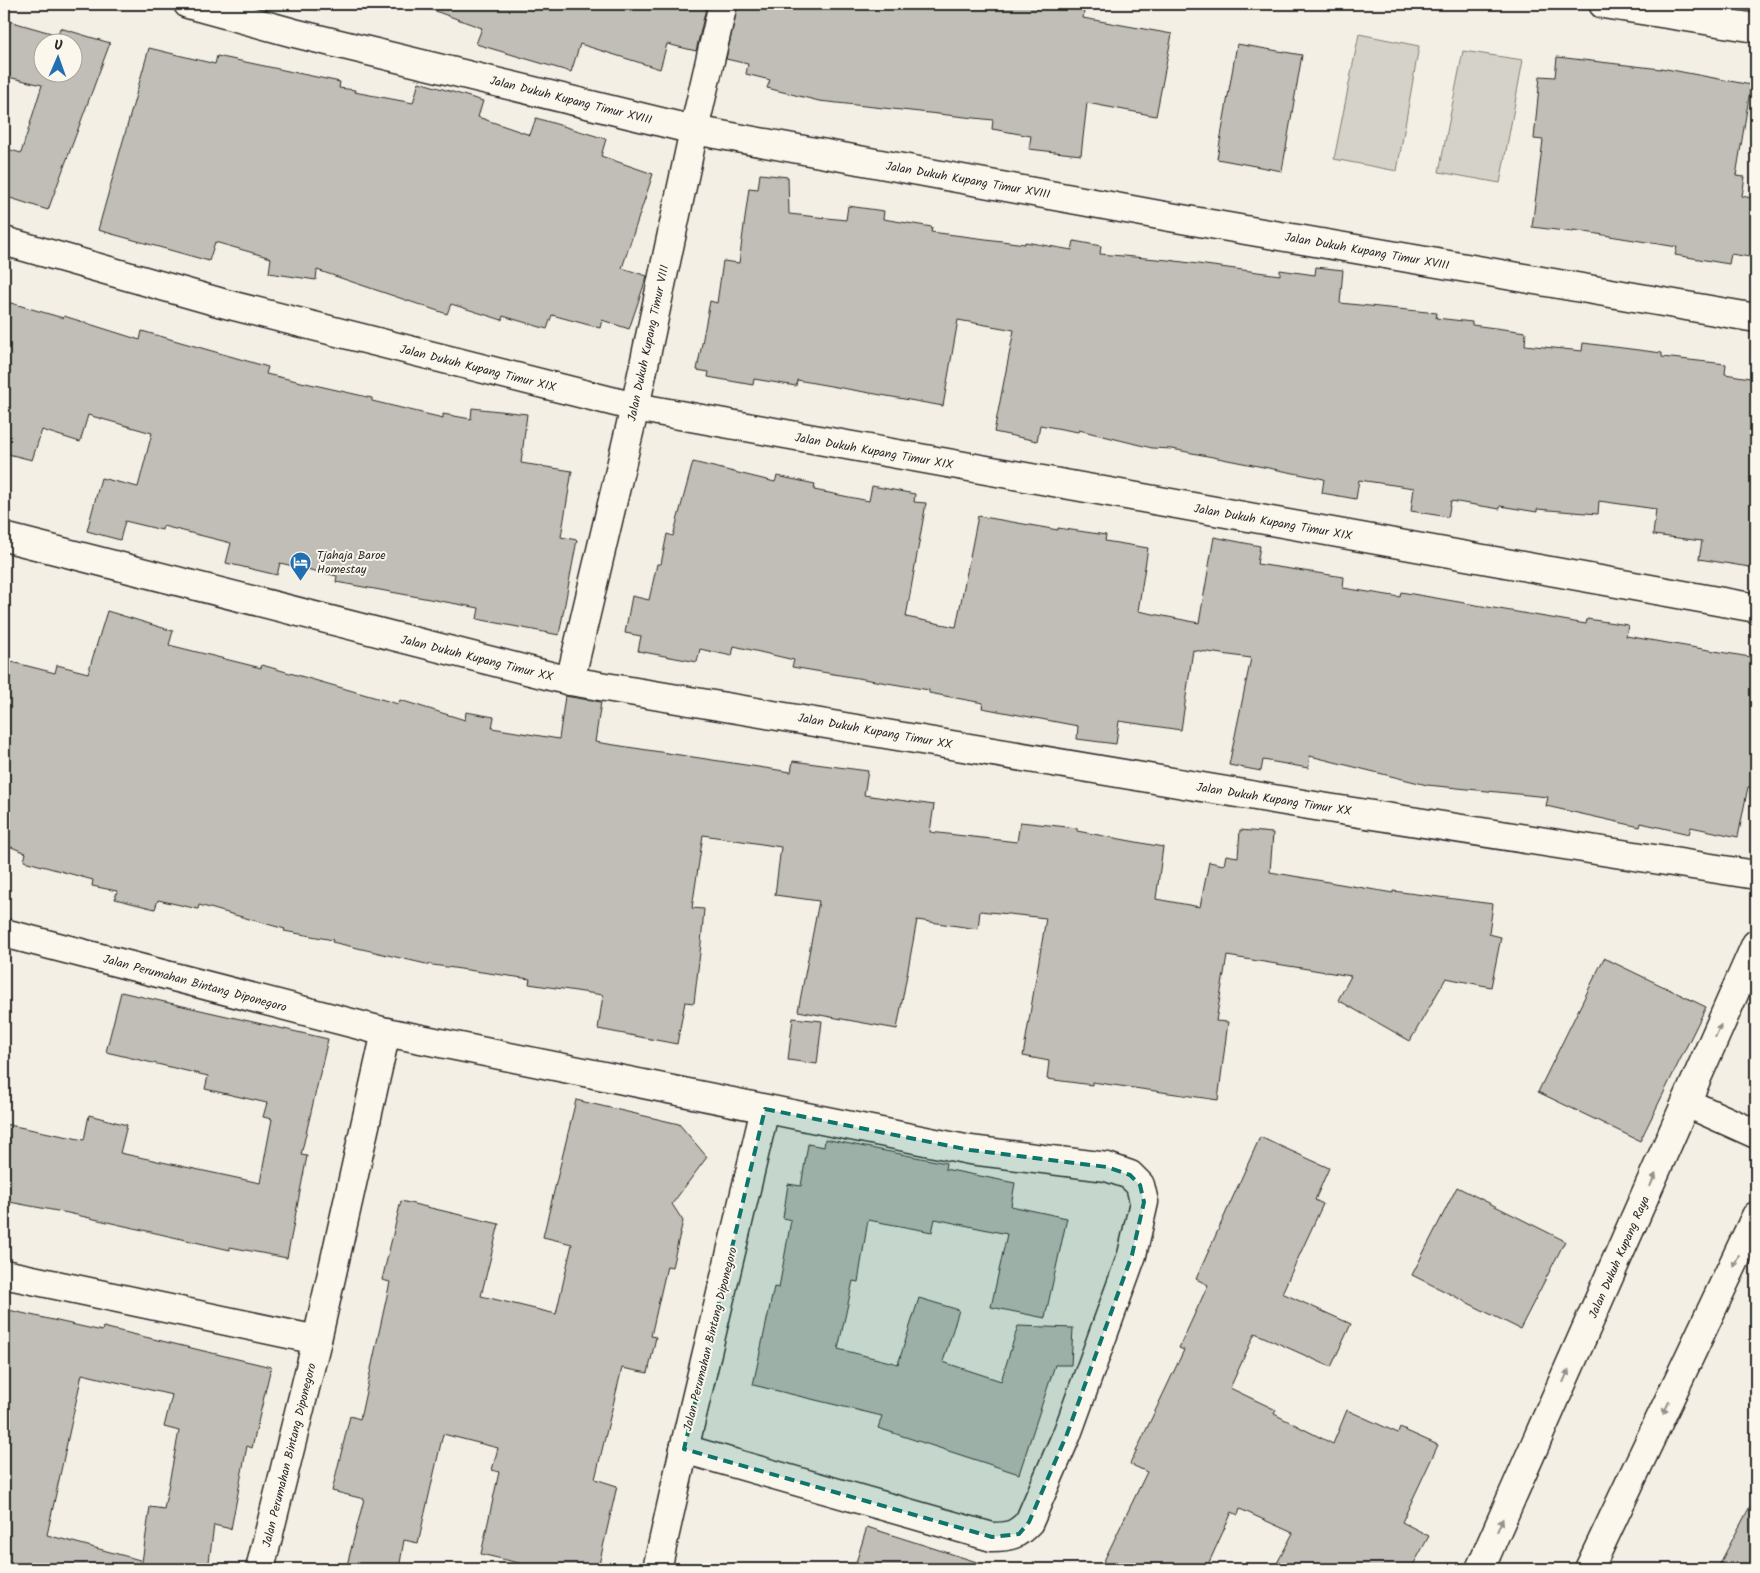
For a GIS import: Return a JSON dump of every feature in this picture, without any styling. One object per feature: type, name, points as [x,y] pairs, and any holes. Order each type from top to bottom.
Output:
[{"type":"street","name":"Jalan Dukuh Kupang Timur XVIII","points":[[188,4],[294,33],[694,130],[1170,217],[1756,318]]},
{"type":"street","name":"Jalan Dukuh Kupang Timur VIII","points":[[570,681],[635,407],[723,4]]},
{"type":"street","points":[[1603,4],[1756,28]]},
{"type":"street","name":"Jalan Dukuh Kupang Timur XIX","points":[[4,241],[222,303],[635,407],[1756,608]]},
{"type":"street","name":"Jalan Dukuh Kupang Timur XX","points":[[4,537],[570,681],[1315,806],[1756,875]]},
{"type":"street","name":"Jalan Perumahan Bintang Diponegoro","points":[[4,933],[386,1032],[970,1150],[1107,1167],[1130,1175],[1140,1185],[1144,1202],[1142,1219],[1132,1255],[1067,1434],[1030,1522],[1019,1534],[992,1538],[684,1449]]},
{"type":"street","name":"Jalan Dukuh Kupang Raya","points":[[1480,1569],[1756,944]]},
{"type":"street","name":"Jalan Perumahan Bintang Diponegoro","points":[[260,1569],[317,1340],[386,1032]]},
{"type":"street","points":[[1686,1103],[1756,1134]]},
{"type":"street","name":"Jalan Perumahan Bintang Diponegoro","points":[[657,1569],[766,1109]]},
{"type":"street","points":[[1589,1569],[1756,1216]]},
{"type":"street","points":[[4,1274],[317,1340]]},
{"type":"highlighted area","points":[[765,1109],[970,1150],[1107,1167],[1130,1175],[1140,1185],[1144,1202],[1132,1255],[1067,1434],[1029,1522],[1019,1534],[992,1537],[684,1449]]},
{"type":"shaded area","points":[[1359,34],[1419,46],[1397,171],[1334,159]]},
{"type":"shaded area","points":[[1463,51],[1523,60],[1500,183],[1439,172]]},
{"type":"building","points":[[425,4],[707,4],[696,51],[667,44],[660,69],[580,44],[571,72],[476,44],[482,28],[424,7]]},
{"type":"building","points":[[738,4],[1085,4],[1083,18],[1172,34],[1156,116],[1087,103],[1081,155],[1029,149],[1031,136],[992,129],[993,120],[819,101],[767,88],[770,80],[746,74],[748,64],[726,59]]},
{"type":"building","points":[[9,21],[48,32],[32,32],[32,82],[82,82],[82,35],[110,43],[48,210],[4,196],[4,148],[21,153],[42,85],[4,76],[4,41]]},
{"type":"building","points":[[60,28],[73,32],[59,32]]},
{"type":"building","points":[[1237,44],[1302,55],[1282,171],[1217,159]]},
{"type":"building","points":[[149,48],[215,64],[217,56],[340,82],[339,88],[413,103],[419,82],[483,101],[478,117],[530,135],[536,118],[606,139],[601,156],[653,174],[622,268],[647,276],[629,329],[602,320],[600,328],[552,315],[547,329],[503,316],[502,320],[451,304],[447,314],[317,270],[316,280],[269,273],[271,258],[215,242],[209,261],[98,230]]},
{"type":"building","points":[[1557,57],[1661,68],[1751,85],[1736,176],[1745,177],[1742,196],[1756,199],[1756,258],[1731,254],[1729,264],[1675,255],[1677,247],[1573,230],[1573,232],[1532,227],[1543,140],[1534,139],[1540,76],[1555,77]]},
{"type":"building","points":[[760,174],[788,177],[789,214],[846,220],[848,206],[884,211],[883,219],[932,227],[931,232],[1025,244],[1025,242],[1072,250],[1074,241],[1101,246],[1100,254],[1168,260],[1280,275],[1280,270],[1315,275],[1316,267],[1343,270],[1340,303],[1437,313],[1436,318],[1472,322],[1472,325],[1526,332],[1525,345],[1582,351],[1583,343],[1662,353],[1662,357],[1726,364],[1725,374],[1756,379],[1756,568],[1699,559],[1702,541],[1653,535],[1656,509],[1599,501],[1598,514],[1537,509],[1537,512],[1500,506],[1500,509],[1451,501],[1448,517],[1411,511],[1414,488],[1359,480],[1356,499],[1322,493],[1324,479],[1172,449],[1152,448],[1079,430],[1078,432],[1040,425],[1037,441],[994,432],[1014,330],[958,320],[943,406],[797,380],[796,386],[754,379],[753,385],[708,377],[709,372],[697,370],[710,301],[717,303],[723,261],[739,263],[749,188],[758,189]]},
{"type":"building","points":[[4,301],[63,318],[64,316],[140,340],[142,331],[268,367],[266,374],[372,398],[372,401],[443,418],[443,414],[471,419],[472,408],[527,414],[521,463],[572,471],[561,537],[577,540],[559,635],[477,619],[479,608],[336,582],[337,576],[280,563],[277,575],[226,563],[231,543],[163,526],[162,530],[125,521],[120,540],[87,531],[101,478],[138,487],[152,433],[88,415],[80,442],[42,430],[32,460],[4,453]]},
{"type":"building","points":[[693,462],[775,482],[777,476],[815,484],[814,490],[869,501],[872,486],[915,494],[914,502],[926,503],[906,617],[956,627],[978,516],[1058,530],[1058,528],[1106,535],[1105,541],[1148,548],[1138,611],[1199,623],[1214,537],[1260,546],[1257,564],[1344,577],[1343,588],[1400,597],[1401,592],[1586,624],[1587,619],[1628,625],[1626,636],[1756,658],[1756,764],[1752,787],[1748,787],[1738,837],[1691,827],[1689,834],[1641,823],[1640,827],[1546,806],[1548,797],[1427,785],[1310,756],[1308,768],[1263,760],[1261,771],[1229,765],[1251,658],[1193,650],[1181,730],[1119,721],[1116,744],[1077,739],[1078,726],[982,708],[983,703],[929,693],[929,690],[792,667],[794,660],[734,646],[732,656],[700,649],[697,662],[638,651],[641,636],[625,633],[632,596],[649,600],[657,564],[661,564],[667,534],[673,536]]},
{"type":"building","points":[[107,611],[173,631],[169,645],[261,668],[262,665],[398,704],[400,700],[465,720],[466,712],[494,717],[492,728],[559,739],[565,696],[601,702],[595,742],[791,772],[793,761],[868,771],[864,795],[934,805],[930,832],[1017,842],[1020,822],[1077,828],[1077,831],[1163,847],[1156,899],[1200,907],[1209,862],[1224,865],[1226,855],[1238,857],[1240,830],[1273,833],[1270,872],[1393,893],[1393,891],[1493,904],[1489,934],[1501,937],[1491,987],[1446,978],[1410,1041],[1338,1000],[1351,976],[1227,956],[1216,1021],[1228,1022],[1218,1100],[1092,1082],[1092,1085],[1047,1079],[1049,1061],[1023,1056],[1046,918],[980,911],[978,929],[917,920],[897,1029],[798,1011],[819,901],[775,895],[781,847],[703,835],[692,908],[704,909],[694,1003],[685,1002],[677,1044],[598,1029],[603,995],[529,984],[530,979],[426,964],[332,942],[333,940],[284,931],[285,929],[199,905],[198,909],[158,900],[155,909],[115,899],[117,891],[92,886],[93,880],[24,861],[26,853],[4,844],[4,660],[55,673],[57,665],[88,673]]},
{"type":"building","points":[[1604,958],[1706,1007],[1640,1141],[1538,1092]]},
{"type":"building","points":[[121,992],[328,1039],[301,1155],[307,1156],[287,1258],[230,1247],[230,1250],[68,1213],[4,1201],[4,1124],[84,1140],[89,1115],[127,1125],[120,1153],[260,1183],[272,1119],[263,1117],[267,1103],[205,1089],[208,1076],[106,1052]]},
{"type":"building","points":[[793,1018],[822,1021],[817,1064],[788,1060]]},
{"type":"building","points":[[576,1100],[679,1124],[707,1157],[672,1204],[683,1221],[672,1267],[667,1266],[651,1336],[656,1337],[648,1373],[622,1368],[595,1479],[617,1486],[598,1569],[544,1569],[481,1554],[499,1472],[492,1470],[498,1448],[443,1434],[418,1543],[404,1540],[399,1569],[346,1569],[364,1499],[332,1491],[350,1416],[360,1419],[390,1282],[382,1280],[401,1201],[499,1224],[481,1296],[556,1314],[572,1244],[543,1237]]},
{"type":"building","points":[[1260,1137],[1329,1168],[1315,1200],[1323,1204],[1282,1293],[1351,1324],[1331,1367],[1255,1333],[1230,1388],[1276,1410],[1274,1414],[1333,1444],[1347,1410],[1398,1433],[1400,1428],[1438,1445],[1402,1522],[1429,1536],[1411,1569],[1274,1569],[1293,1533],[1240,1509],[1238,1515],[1232,1512],[1206,1569],[1100,1569],[1147,1472],[1130,1464],[1184,1350],[1179,1348],[1208,1285],[1196,1279]]},
{"type":"building","points":[[825,1139],[946,1163],[945,1169],[1015,1183],[1011,1206],[1067,1218],[1045,1318],[991,1307],[1007,1234],[935,1219],[932,1232],[868,1220],[858,1282],[853,1281],[838,1349],[898,1364],[919,1298],[959,1310],[943,1362],[1001,1381],[1018,1326],[1073,1328],[1071,1365],[1055,1365],[1019,1474],[878,1428],[882,1416],[753,1385],[774,1287],[779,1288],[791,1220],[783,1218],[788,1184],[801,1186],[808,1144],[824,1147]]},
{"type":"building","points":[[1457,1187],[1565,1241],[1520,1329],[1412,1275]]},
{"type":"building","points":[[4,1309],[102,1331],[103,1327],[271,1367],[252,1448],[247,1446],[231,1529],[214,1525],[208,1569],[141,1569],[150,1507],[164,1509],[179,1431],[164,1427],[172,1395],[82,1374],[47,1535],[140,1560],[139,1569],[4,1569]]},
{"type":"building","points":[[1756,1495],[1756,1569],[1717,1569]]},
{"type":"building","points":[[867,1527],[980,1563],[979,1569],[854,1569]]},
{"type":"place","name":"Tjahaja Baroe Homestay","points":[[301,581]]}]
